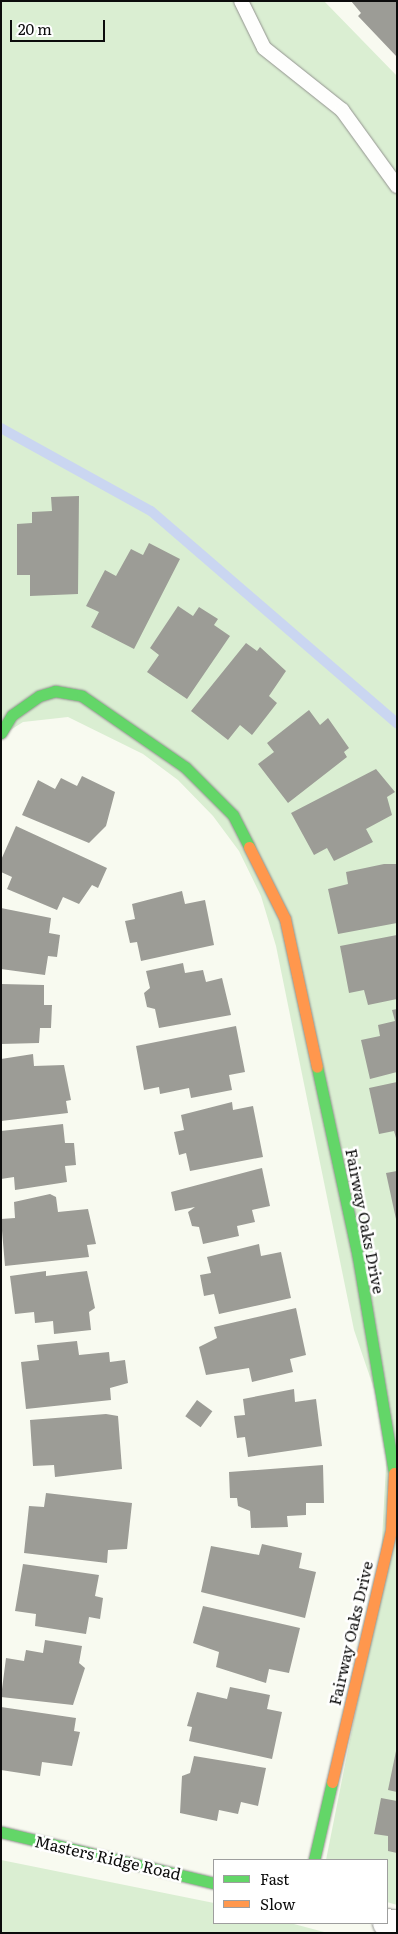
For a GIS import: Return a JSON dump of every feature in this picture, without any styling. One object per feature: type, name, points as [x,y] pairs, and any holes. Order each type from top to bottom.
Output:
[{"type":"street","name":"Fairway Oaks Drive","points":[[1,733],[12,716],[39,696],[55,691],[82,696],[185,767],[233,815],[285,919],[299,975],[384,1393],[394,1474],[391,1530],[314,1859]]},
{"type":"street","name":"Masters Ridge Road","points":[[1,1832],[213,1883]]},
{"type":"lane","points":[[241,1],[264,48],[342,110],[397,186]]},
{"type":"green space","points":[[1,1],[324,1],[397,76],[397,1905],[388,1902],[388,1859],[326,1859],[379,1594],[388,1430],[354,1330],[276,946],[261,896],[239,851],[213,816],[178,780],[143,754],[68,717],[23,722],[1,736]]},
{"type":"green space","points":[[1,1860],[213,1903],[213,1924],[294,1924],[328,1933],[1,1933]]},
{"type":"building","points":[[351,1],[397,1],[397,57],[358,16],[361,13]]},
{"type":"building","points":[[79,496],[78,594],[30,596],[30,575],[17,575],[17,524],[32,523],[32,512],[52,511],[51,497]]},
{"type":"building","points":[[149,543],[180,559],[134,649],[91,627],[99,612],[86,606],[105,570],[116,576],[131,549],[143,555]]},
{"type":"building","points":[[178,606],[193,616],[199,607],[218,619],[214,625],[230,636],[187,699],[147,672],[159,655],[150,648]]},
{"type":"building","points":[[246,643],[257,651],[260,647],[286,671],[269,696],[277,703],[252,735],[240,725],[228,740],[191,711]]},
{"type":"building","points":[[309,710],[320,725],[328,718],[349,748],[344,752],[347,757],[288,803],[258,764],[274,752],[267,743]]},
{"type":"building","points":[[376,769],[395,792],[387,797],[392,815],[366,829],[373,842],[334,861],[327,848],[314,855],[291,813]]},
{"type":"building","points":[[82,776],[115,792],[106,826],[89,843],[22,815],[38,780],[55,789],[61,778],[77,786]]},
{"type":"building","points":[[16,826],[107,868],[98,888],[92,885],[79,904],[63,897],[57,910],[7,889],[12,877],[1,872],[1,860]]},
{"type":"building","points":[[384,864],[397,864],[397,923],[338,934],[328,889],[348,884],[346,872]]},
{"type":"building","points":[[182,891],[185,904],[205,900],[214,945],[141,961],[137,942],[130,943],[125,921],[135,919],[132,904]]},
{"type":"building","points":[[1,908],[51,918],[49,933],[60,935],[57,957],[48,956],[45,975],[1,969]]},
{"type":"building","points":[[397,935],[397,999],[368,1005],[364,990],[349,993],[340,946]]},
{"type":"building","points":[[183,963],[185,973],[203,970],[206,982],[222,978],[231,1015],[159,1028],[155,1009],[147,1007],[144,993],[150,988],[146,971]]},
{"type":"building","points":[[1,984],[44,985],[44,1005],[52,1005],[51,1028],[40,1028],[39,1043],[1,1044]]},
{"type":"building","points":[[397,1009],[397,1072],[370,1079],[361,1040],[380,1036],[378,1025],[395,1021],[392,1010]]},
{"type":"building","points":[[236,1026],[245,1072],[229,1075],[232,1090],[191,1098],[189,1088],[160,1094],[159,1087],[144,1090],[136,1046]]},
{"type":"building","points":[[33,1054],[34,1066],[64,1065],[71,1100],[66,1101],[68,1113],[1,1121],[1,1059]]},
{"type":"building","points":[[397,1082],[396,1138],[394,1131],[379,1134],[369,1088]]},
{"type":"building","points":[[232,1102],[233,1110],[253,1106],[263,1157],[190,1171],[186,1153],[179,1155],[174,1132],[184,1130],[181,1115]]},
{"type":"building","points":[[63,1124],[65,1143],[74,1143],[76,1165],[65,1166],[67,1182],[15,1190],[14,1177],[1,1179],[1,1131]]},
{"type":"building","points":[[262,1168],[270,1206],[252,1210],[255,1222],[237,1226],[239,1236],[203,1244],[199,1227],[192,1226],[188,1212],[195,1207],[175,1211],[171,1192]]},
{"type":"building","points":[[397,1171],[397,1219],[396,1219],[386,1173]]},
{"type":"building","points":[[50,1194],[56,1197],[58,1212],[88,1209],[96,1244],[87,1245],[89,1257],[5,1266],[1,1219],[15,1218],[14,1202]]},
{"type":"building","points":[[259,1244],[261,1256],[281,1252],[291,1298],[219,1314],[214,1294],[204,1296],[200,1275],[211,1273],[207,1257]]},
{"type":"building","points":[[46,1271],[46,1276],[87,1271],[95,1308],[89,1312],[91,1330],[54,1334],[53,1321],[35,1323],[34,1312],[15,1314],[10,1276]]},
{"type":"building","points":[[296,1308],[306,1355],[290,1359],[293,1372],[252,1382],[249,1368],[206,1375],[199,1347],[217,1338],[214,1327]]},
{"type":"building","points":[[77,1341],[79,1355],[109,1352],[110,1362],[125,1360],[128,1383],[110,1388],[111,1400],[26,1409],[21,1362],[39,1360],[37,1345]]},
{"type":"building","points":[[294,1389],[295,1402],[316,1399],[322,1446],[248,1457],[245,1437],[237,1438],[234,1416],[245,1415],[243,1399]]},
{"type":"building","points":[[197,1400],[212,1411],[201,1427],[185,1416]]},
{"type":"building","points":[[106,1414],[118,1416],[122,1469],[55,1477],[54,1465],[33,1466],[30,1420]]},
{"type":"building","points":[[323,1465],[324,1503],[306,1503],[306,1515],[287,1516],[288,1527],[251,1528],[250,1511],[238,1506],[237,1498],[230,1498],[229,1472]]},
{"type":"building","points":[[46,1493],[132,1503],[127,1549],[108,1550],[107,1563],[24,1553],[29,1506],[44,1507]]},
{"type":"building","points":[[262,1544],[302,1553],[299,1568],[316,1572],[305,1618],[201,1592],[211,1546],[259,1555]]},
{"type":"building","points":[[23,1564],[99,1575],[95,1596],[103,1598],[100,1619],[89,1617],[86,1634],[35,1626],[36,1614],[15,1611]]},
{"type":"building","points":[[203,1606],[300,1628],[289,1673],[269,1669],[266,1683],[216,1667],[219,1652],[193,1643]]},
{"type":"building","points":[[45,1640],[82,1646],[79,1663],[85,1668],[73,1705],[1,1697],[6,1658],[24,1661],[26,1650],[43,1653]]},
{"type":"building","points":[[230,1687],[270,1695],[267,1709],[282,1712],[272,1759],[189,1741],[192,1727],[187,1726],[197,1692],[227,1699]]},
{"type":"building","points":[[1,1707],[76,1718],[74,1731],[80,1732],[72,1766],[42,1762],[40,1776],[1,1770]]},
{"type":"building","points":[[397,1751],[397,1792],[388,1790]]},
{"type":"building","points":[[194,1756],[266,1768],[258,1806],[241,1802],[238,1814],[219,1810],[217,1821],[180,1813],[182,1776],[190,1773]]},
{"type":"building","points":[[381,1798],[397,1801],[397,1853],[388,1851],[388,1836],[374,1834]]},
{"type":"waterway","points":[[1,428],[151,511],[397,723]]},
{"type":"traffic: fast","points":[[1,733],[12,715],[39,696],[55,691],[82,696],[185,767],[233,815],[249,847]]},
{"type":"traffic: fast","points":[[317,1067],[358,1257],[394,1473]]},
{"type":"traffic: fast","points":[[314,1859],[332,1782]]},
{"type":"traffic: fast","points":[[1,1832],[213,1883]]},
{"type":"traffic: slow","points":[[249,847],[285,919],[317,1067]]},
{"type":"traffic: slow","points":[[332,1782],[391,1531],[394,1473]]}]
